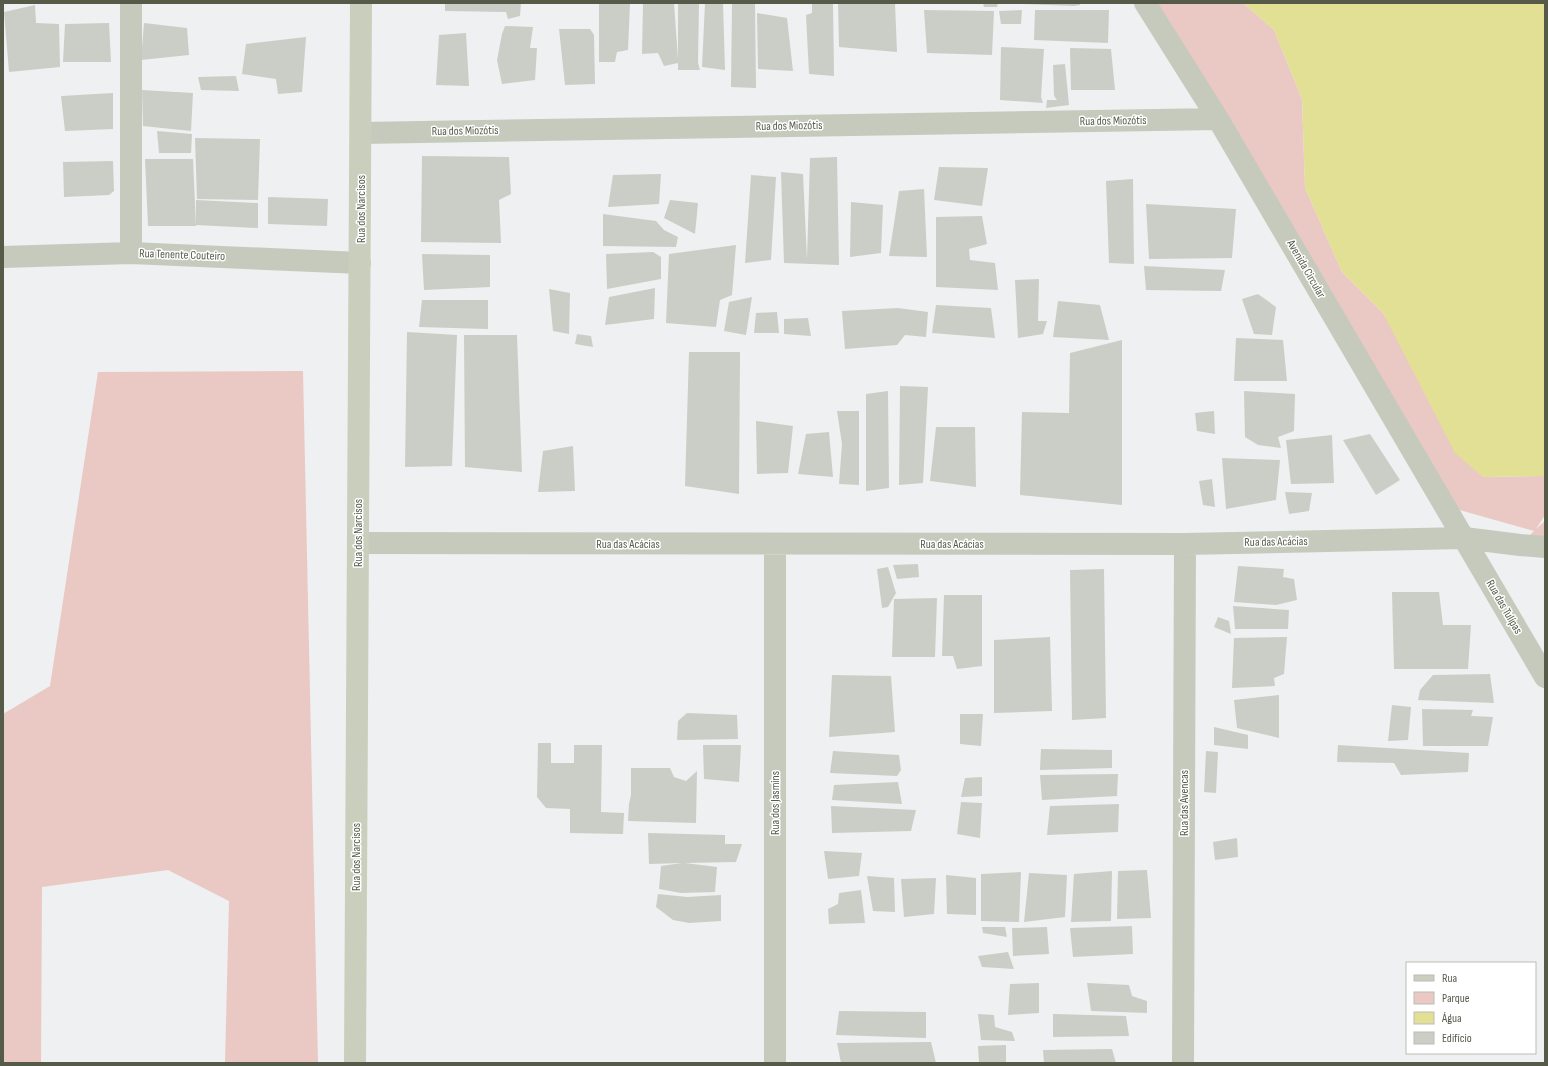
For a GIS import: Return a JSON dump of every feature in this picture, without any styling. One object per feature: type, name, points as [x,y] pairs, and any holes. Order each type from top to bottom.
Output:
[{"type":"street","points":[[131,3],[131,253]]},
{"type":"street","name":"Rua dos Narcisos","points":[[355,1063],[361,3]]},
{"type":"street","name":"Avenida Circular","points":[[1145,3],[1218,119],[1464,538]]},
{"type":"street","name":"Rua dos Miozótis","points":[[361,133],[1218,119]]},
{"type":"street","name":"Rua Tenente Couteiro","points":[[3,257],[131,253],[360,263]]},
{"type":"street","name":"Rua das Acácias","points":[[358,543],[1185,544],[1464,538],[1545,547]]},
{"type":"street","name":"Rua das Tulípas","points":[[1464,538],[1545,677]]},
{"type":"street","name":"Rua dos Jasmins","points":[[775,544],[775,1063]]},
{"type":"street","name":"Rua das Avencas","points":[[1183,1063],[1185,544]]},
{"type":"green space","points":[[1147,3],[1243,3],[1274,30],[1302,99],[1305,188],[1342,272],[1383,313],[1483,477],[1545,476],[1545,515],[1536,529],[1545,521],[1545,540],[1520,545],[1534,531],[1456,509]]},
{"type":"green space","points":[[303,371],[318,1063],[225,1063],[229,901],[168,870],[42,887],[41,1062],[3,1063],[3,714],[50,686],[98,372]]},
{"type":"water","points":[[1243,3],[1545,3],[1545,476],[1483,477],[1455,453],[1383,313],[1342,272],[1305,188],[1302,99],[1274,30]]},
{"type":"building","points":[[445,3],[521,3],[520,16],[508,19],[506,12],[445,11]]},
{"type":"building","points":[[599,3],[630,3],[628,50],[617,52],[615,62],[599,62]]},
{"type":"building","points":[[643,3],[674,3],[678,59],[678,3],[699,3],[698,63],[700,70],[678,70],[678,63],[664,66],[658,53],[642,54]]},
{"type":"building","points":[[705,3],[723,3],[725,70],[702,67]]},
{"type":"building","points":[[732,3],[755,3],[756,88],[731,87]]},
{"type":"building","points":[[812,3],[833,3],[834,76],[809,74],[806,15],[812,13]]},
{"type":"building","points":[[838,3],[895,3],[897,52],[839,47]]},
{"type":"building","points":[[983,3],[998,3],[997,7],[984,7]]},
{"type":"building","points":[[1023,3],[1080,3],[1080,5],[1074,6]]},
{"type":"building","points":[[35,5],[36,23],[59,24],[60,67],[9,72],[4,12]]},
{"type":"building","points":[[924,10],[994,11],[992,55],[927,53]]},
{"type":"building","points":[[1022,10],[1021,24],[1001,24],[999,11]]},
{"type":"building","points":[[1035,10],[1109,10],[1108,43],[1034,40]]},
{"type":"building","points":[[757,13],[787,18],[793,71],[758,69]]},
{"type":"building","points":[[109,23],[111,62],[63,62],[65,24]]},
{"type":"building","points":[[144,23],[187,28],[189,55],[141,60]]},
{"type":"building","points":[[505,26],[533,27],[530,48],[537,48],[535,80],[502,84],[497,60]]},
{"type":"building","points":[[559,29],[590,29],[594,35],[595,84],[565,85]]},
{"type":"building","points":[[466,33],[469,86],[436,85],[439,35]]},
{"type":"building","points":[[306,37],[302,92],[278,94],[276,79],[242,74],[246,44]]},
{"type":"building","points":[[1001,47],[1044,49],[1041,97],[1043,103],[1000,100]]},
{"type":"building","points":[[1070,48],[1111,49],[1115,90],[1071,90]]},
{"type":"building","points":[[1065,64],[1069,105],[1046,108],[1047,100],[1057,100],[1054,96],[1053,65]]},
{"type":"building","points":[[236,76],[239,91],[201,90],[198,77]]},
{"type":"building","points":[[142,90],[193,93],[191,131],[143,126]]},
{"type":"building","points":[[113,93],[113,129],[65,131],[61,96]]},
{"type":"building","points":[[157,131],[192,134],[191,153],[159,153]]},
{"type":"building","points":[[195,138],[260,139],[258,200],[197,199]]},
{"type":"building","points":[[422,156],[509,157],[511,194],[499,200],[501,243],[421,242]]},
{"type":"building","points":[[837,157],[839,265],[784,263],[781,172],[803,174],[807,259],[810,158]]},
{"type":"building","points":[[145,159],[193,159],[196,226],[148,226]]},
{"type":"building","points":[[113,161],[114,191],[109,195],[64,197],[63,162]]},
{"type":"building","points":[[939,167],[988,168],[982,206],[934,200]]},
{"type":"building","points":[[661,174],[659,204],[608,207],[613,175]]},
{"type":"building","points":[[751,175],[776,177],[771,260],[745,263]]},
{"type":"building","points":[[1133,179],[1134,264],[1109,263],[1106,181]]},
{"type":"building","points":[[924,189],[927,257],[889,256],[899,191]]},
{"type":"building","points":[[268,197],[328,199],[327,226],[268,224]]},
{"type":"building","points":[[196,200],[258,203],[258,228],[196,225]]},
{"type":"building","points":[[670,200],[698,203],[695,234],[664,218]]},
{"type":"building","points":[[851,202],[883,205],[881,253],[850,257]]},
{"type":"building","points":[[1146,204],[1236,209],[1232,258],[1149,259]]},
{"type":"building","points":[[603,214],[656,221],[664,230],[678,237],[676,247],[603,246]]},
{"type":"building","points":[[982,216],[987,244],[969,249],[970,260],[995,263],[998,290],[936,287],[936,217]]},
{"type":"building","points":[[736,245],[732,295],[720,300],[716,327],[666,323],[669,254]]},
{"type":"building","points":[[653,252],[661,257],[661,279],[607,289],[606,254]]},
{"type":"building","points":[[422,254],[490,255],[490,287],[424,290]]},
{"type":"building","points":[[1144,266],[1225,270],[1221,291],[1146,290]]},
{"type":"building","points":[[1039,279],[1038,321],[1047,321],[1043,334],[1018,338],[1015,280]]},
{"type":"building","points":[[655,288],[654,319],[605,325],[609,297]]},
{"type":"building","points":[[549,289],[570,293],[569,334],[553,331]]},
{"type":"building","points":[[1258,294],[1276,307],[1272,335],[1254,334],[1242,299]]},
{"type":"building","points":[[752,297],[746,335],[724,331],[729,302]]},
{"type":"building","points":[[422,300],[488,300],[488,329],[419,327]]},
{"type":"building","points":[[1058,301],[1100,305],[1109,340],[1053,337]]},
{"type":"building","points":[[936,305],[991,308],[995,338],[932,333]]},
{"type":"building","points":[[898,308],[928,312],[926,337],[905,335],[897,345],[845,349],[842,311]]},
{"type":"building","points":[[777,312],[779,333],[754,333],[756,313]]},
{"type":"building","points":[[808,318],[811,336],[784,334],[784,319]]},
{"type":"building","points":[[407,332],[457,335],[452,466],[405,467]]},
{"type":"building","points":[[577,334],[591,336],[593,347],[575,344]]},
{"type":"building","points":[[464,335],[517,335],[522,472],[465,467]]},
{"type":"building","points":[[1236,338],[1283,340],[1287,381],[1234,381]]},
{"type":"building","points":[[1122,340],[1122,505],[1020,495],[1022,412],[1069,413],[1070,353]]},
{"type":"building","points":[[689,352],[740,352],[739,494],[685,486]]},
{"type":"building","points":[[900,386],[928,387],[923,483],[899,485]]},
{"type":"building","points":[[888,391],[889,488],[866,491],[866,394]]},
{"type":"building","points":[[1244,391],[1295,394],[1294,431],[1278,437],[1281,448],[1258,445],[1245,437]]},
{"type":"building","points":[[837,411],[859,411],[859,485],[839,484],[842,444]]},
{"type":"building","points":[[1214,411],[1215,434],[1197,431],[1195,413]]},
{"type":"building","points":[[756,421],[793,426],[788,473],[757,474]]},
{"type":"building","points":[[936,427],[975,427],[976,487],[930,481]]},
{"type":"building","points":[[829,432],[833,477],[798,474],[806,434]]},
{"type":"building","points":[[1370,434],[1400,480],[1376,495],[1343,440]]},
{"type":"building","points":[[1332,435],[1334,483],[1291,484],[1286,440]]},
{"type":"building","points":[[573,446],[575,491],[538,492],[543,451]]},
{"type":"building","points":[[1222,458],[1280,460],[1276,500],[1226,509]]},
{"type":"building","points":[[1212,479],[1215,507],[1203,505],[1199,481]]},
{"type":"building","points":[[1285,492],[1312,493],[1309,511],[1289,514]]},
{"type":"building","points":[[918,564],[919,577],[897,579],[893,565]]},
{"type":"building","points":[[1238,566],[1284,569],[1283,577],[1294,579],[1297,600],[1276,605],[1234,602]]},
{"type":"building","points":[[888,567],[896,593],[888,607],[882,608],[877,569]]},
{"type":"building","points":[[1104,569],[1106,718],[1072,720],[1070,570]]},
{"type":"building","points":[[1392,592],[1439,592],[1443,625],[1471,625],[1468,669],[1394,669]]},
{"type":"building","points":[[944,595],[982,595],[982,666],[957,669],[953,656],[942,656]]},
{"type":"building","points":[[937,598],[935,657],[892,657],[894,599]]},
{"type":"building","points":[[1233,606],[1289,610],[1288,629],[1235,629]]},
{"type":"building","points":[[1218,617],[1229,621],[1231,634],[1214,627]]},
{"type":"building","points":[[1050,637],[1052,711],[994,713],[994,640]]},
{"type":"building","points":[[1287,637],[1284,674],[1274,678],[1275,686],[1232,688],[1234,638]]},
{"type":"building","points":[[1490,674],[1494,703],[1418,700],[1420,690],[1433,675]]},
{"type":"building","points":[[832,675],[891,676],[895,732],[829,737]]},
{"type":"building","points":[[1279,695],[1279,738],[1237,728],[1234,700]]},
{"type":"building","points":[[1392,705],[1411,707],[1408,740],[1388,741]]},
{"type":"building","points":[[1422,709],[1473,710],[1471,716],[1493,717],[1488,746],[1423,746]]},
{"type":"building","points":[[687,713],[737,715],[738,739],[677,740],[678,721]]},
{"type":"building","points":[[960,714],[983,714],[981,746],[960,744]]},
{"type":"building","points":[[1214,727],[1248,735],[1248,749],[1214,745]]},
{"type":"building","points":[[538,743],[551,743],[551,763],[574,763],[574,745],[602,745],[601,812],[624,813],[623,834],[570,833],[570,809],[546,808],[537,797]]},
{"type":"building","points":[[703,745],[741,745],[739,782],[704,779]]},
{"type":"building","points":[[1338,745],[1469,753],[1468,772],[1401,775],[1394,763],[1337,762]]},
{"type":"building","points":[[1041,749],[1112,750],[1112,768],[1040,770]]},
{"type":"building","points":[[833,751],[899,755],[901,770],[897,776],[830,773]]},
{"type":"building","points":[[1206,751],[1218,752],[1216,793],[1204,792]]},
{"type":"building","points":[[631,768],[670,768],[674,777],[686,781],[697,771],[696,823],[628,821],[631,795]]},
{"type":"building","points":[[1118,774],[1117,796],[1042,800],[1040,775]]},
{"type":"building","points":[[982,777],[982,796],[961,797],[965,778]]},
{"type":"building","points":[[898,782],[902,804],[832,800],[834,785]]},
{"type":"building","points":[[961,802],[982,803],[980,838],[957,834]]},
{"type":"building","points":[[1119,804],[1118,832],[1047,835],[1050,806]]},
{"type":"building","points":[[831,806],[916,810],[911,831],[832,833]]},
{"type":"building","points":[[648,833],[725,835],[725,844],[742,844],[736,862],[685,863],[717,867],[715,892],[681,893],[659,889],[661,866],[682,863],[649,864]]},
{"type":"building","points":[[1237,838],[1238,857],[1215,860],[1213,842]]},
{"type":"building","points":[[824,851],[862,853],[859,876],[828,879]]},
{"type":"building","points":[[1147,870],[1151,918],[1117,919],[1118,871]]},
{"type":"building","points":[[1112,871],[1111,921],[1071,922],[1074,874]]},
{"type":"building","points":[[1021,872],[1019,922],[981,921],[981,874]]},
{"type":"building","points":[[1029,873],[1067,875],[1065,917],[1024,922]]},
{"type":"building","points":[[946,875],[976,878],[976,915],[947,914]]},
{"type":"building","points":[[867,876],[894,878],[895,912],[873,911]]},
{"type":"building","points":[[936,878],[934,914],[904,917],[901,879]]},
{"type":"building","points":[[861,890],[865,923],[829,924],[828,909],[838,904],[839,893]]},
{"type":"building","points":[[658,894],[687,897],[721,895],[721,921],[689,923],[673,920],[656,907]]},
{"type":"building","points":[[1132,926],[1133,954],[1073,957],[1070,928]]},
{"type":"building","points":[[982,927],[1005,927],[1007,937],[983,933]]},
{"type":"building","points":[[1047,927],[1049,954],[1013,956],[1012,928]]},
{"type":"building","points":[[1008,952],[1014,969],[982,967],[978,956]]},
{"type":"building","points":[[1039,983],[1039,1013],[1008,1015],[1010,984]]},
{"type":"building","points":[[1087,983],[1129,985],[1132,996],[1147,1001],[1147,1013],[1091,1011]]},
{"type":"building","points":[[839,1011],[926,1012],[926,1038],[836,1035]]},
{"type":"building","points":[[978,1014],[994,1015],[995,1027],[1012,1032],[1015,1041],[981,1040]]},
{"type":"building","points":[[1053,1014],[1126,1016],[1129,1036],[1053,1037]]},
{"type":"building","points":[[931,1042],[936,1063],[841,1063],[837,1043]]},
{"type":"building","points":[[1006,1045],[1006,1063],[979,1063],[978,1046]]},
{"type":"building","points":[[1112,1049],[1116,1063],[1044,1063],[1043,1050]]}]
